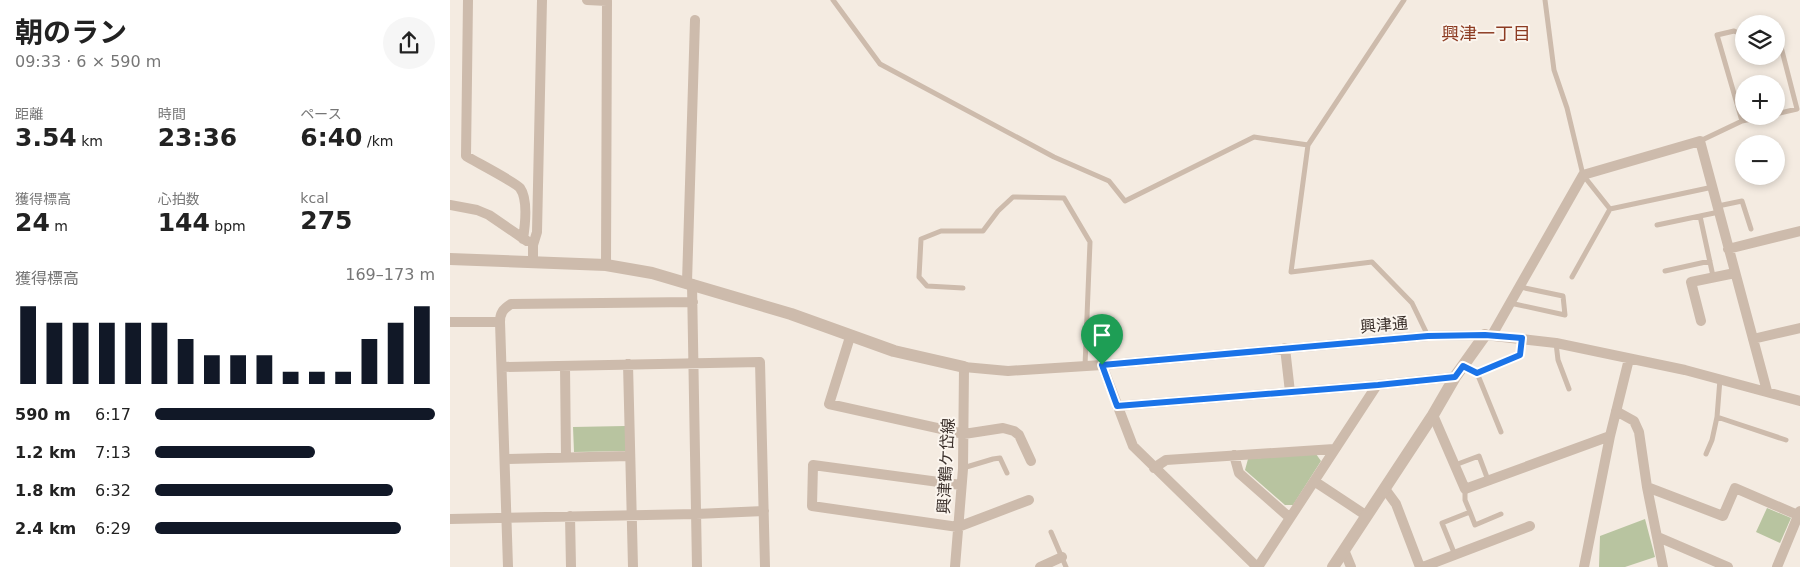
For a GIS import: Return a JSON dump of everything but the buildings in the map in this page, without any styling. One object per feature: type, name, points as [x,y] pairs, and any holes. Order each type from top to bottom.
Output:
[{"type":"street","points":[[468,0],[466,156],[520,187],[525,197],[523,239]]},
{"type":"street","points":[[533,262],[533,246],[537,232],[542,0]]},
{"type":"street","points":[[587,0],[607,0],[606,265]]},
{"type":"street","points":[[695,20],[689,283],[693,302],[697,567]]},
{"type":"street","points":[[1332,567],[1433,415],[1459,371],[1488,335],[1510,303],[1583,175],[1700,141],[1767,391]]},
{"type":"street","points":[[450,206],[477,210],[489,215],[533,246]]},
{"type":"street","points":[[1728,249],[1800,231]]},
{"type":"street","points":[[450,259],[606,265],[652,273],[791,314],[850,337],[894,351],[964,367]]},
{"type":"street","points":[[1701,321],[1691,282],[1735,272]]},
{"type":"street","points":[[508,567],[506,459],[500,322],[500,315],[504,308],[511,304],[693,302]]},
{"type":"street","points":[[450,322],[500,322]]},
{"type":"street","points":[[1753,339],[1800,328]]},
{"type":"street","name":"興津通","points":[[964,367],[1008,371],[1102,365],[1428,336],[1488,335],[1556,343],[1720,379],[1800,401]]},
{"type":"street","points":[[850,337],[829,404],[964,434],[1003,428],[1014,431],[1019,435],[1031,461]]},
{"type":"street","points":[[1285,348],[1290,392]]},
{"type":"street","points":[[1584,567],[1610,436],[1629,359]]},
{"type":"street","points":[[502,367],[760,362],[765,567]]},
{"type":"street","points":[[628,364],[633,567]]},
{"type":"street","points":[[1102,365],[1133,446],[1257,567],[1378,385]]},
{"type":"street","points":[[565,366],[566,458]]},
{"type":"street","name":"興津鶴ケ岱線","points":[[955,567],[963,469],[964,367]]},
{"type":"street","points":[[1117,406],[1378,385],[1459,371]]},
{"type":"street","points":[[1616,411],[1634,420],[1639,432],[1647,487],[1663,567]]},
{"type":"street","points":[[1433,415],[1465,489],[1610,436]]},
{"type":"street","points":[[1154,468],[1166,460],[1334,449]]},
{"type":"street","points":[[1234,455],[1239,473],[1290,518]]},
{"type":"street","points":[[506,459],[630,456]]},
{"type":"street","points":[[961,485],[814,465],[812,506],[958,527],[1029,500]]},
{"type":"street","points":[[1314,481],[1367,516]]},
{"type":"street","points":[[1647,487],[1723,516],[1735,488],[1799,514],[1777,567]]},
{"type":"street","points":[[1385,489],[1396,504],[1421,567],[1530,526]]},
{"type":"street","points":[[450,519],[764,511]]},
{"type":"street","points":[[570,516],[572,567]]},
{"type":"street","points":[[1658,537],[1728,567]]},
{"type":"street","points":[[1344,550],[1351,567]]},
{"type":"street","points":[[1040,567],[1064,562]]},
{"type":"lane","points":[[833,0],[880,64],[1054,157],[1109,181],[1125,201],[1254,138],[1308,145]]},
{"type":"lane","points":[[1404,0],[1308,145],[1291,272],[1372,262],[1412,303],[1428,336]]},
{"type":"lane","points":[[1545,0],[1554,70],[1567,108],[1583,175],[1610,209]]},
{"type":"lane","points":[[1735,31],[1717,35],[1735,97]]},
{"type":"lane","points":[[1785,63],[1797,109],[1785,112]]},
{"type":"lane","points":[[1700,141],[1735,124]]},
{"type":"lane","points":[[1572,277],[1610,209],[1713,187]]},
{"type":"lane","points":[[964,288],[927,286],[919,277],[921,239],[941,231],[983,231],[998,210],[1013,197],[1064,198],[1090,242],[1085,366]]},
{"type":"lane","points":[[1656,225],[1700,216],[1742,201],[1751,229]]},
{"type":"lane","points":[[1700,216],[1714,276]]},
{"type":"lane","points":[[1665,271],[1710,261]]},
{"type":"lane","points":[[1510,303],[1565,315],[1562,296],[1520,287]]},
{"type":"lane","points":[[1459,371],[1477,373],[1520,355],[1522,338]]},
{"type":"lane","points":[[1556,343],[1558,360],[1570,389]]},
{"type":"lane","points":[[1477,373],[1501,432]]},
{"type":"lane","points":[[1706,454],[1712,440],[1717,417],[1720,379]]},
{"type":"lane","points":[[1717,417],[1786,440]]},
{"type":"lane","points":[[1454,465],[1479,456],[1488,481]]},
{"type":"lane","points":[[963,469],[993,458],[1000,458],[1007,473]]},
{"type":"lane","points":[[1465,489],[1465,500],[1475,525],[1501,514]]},
{"type":"lane","points":[[1455,555],[1442,523],[1470,512]]},
{"type":"lane","points":[[1051,532],[1064,562]]},
{"type":"green space","points":[[625,426],[626,451],[574,452],[573,427]]},
{"type":"green space","points":[[1316,454],[1321,461],[1293,505],[1285,505],[1245,470],[1248,459]]},
{"type":"green space","points":[[1767,508],[1791,518],[1780,543],[1756,532]]},
{"type":"green space","points":[[1645,519],[1655,557],[1625,567],[1599,567],[1600,536]]},
{"type":"district","name":"興津一丁目","points":[[1486,33]]},
{"type":"route","points":[[1485,335],[1522,338],[1520,355],[1477,373],[1463,366],[1455,377],[1117,406],[1102,365],[1428,336],[1485,335]]}]
